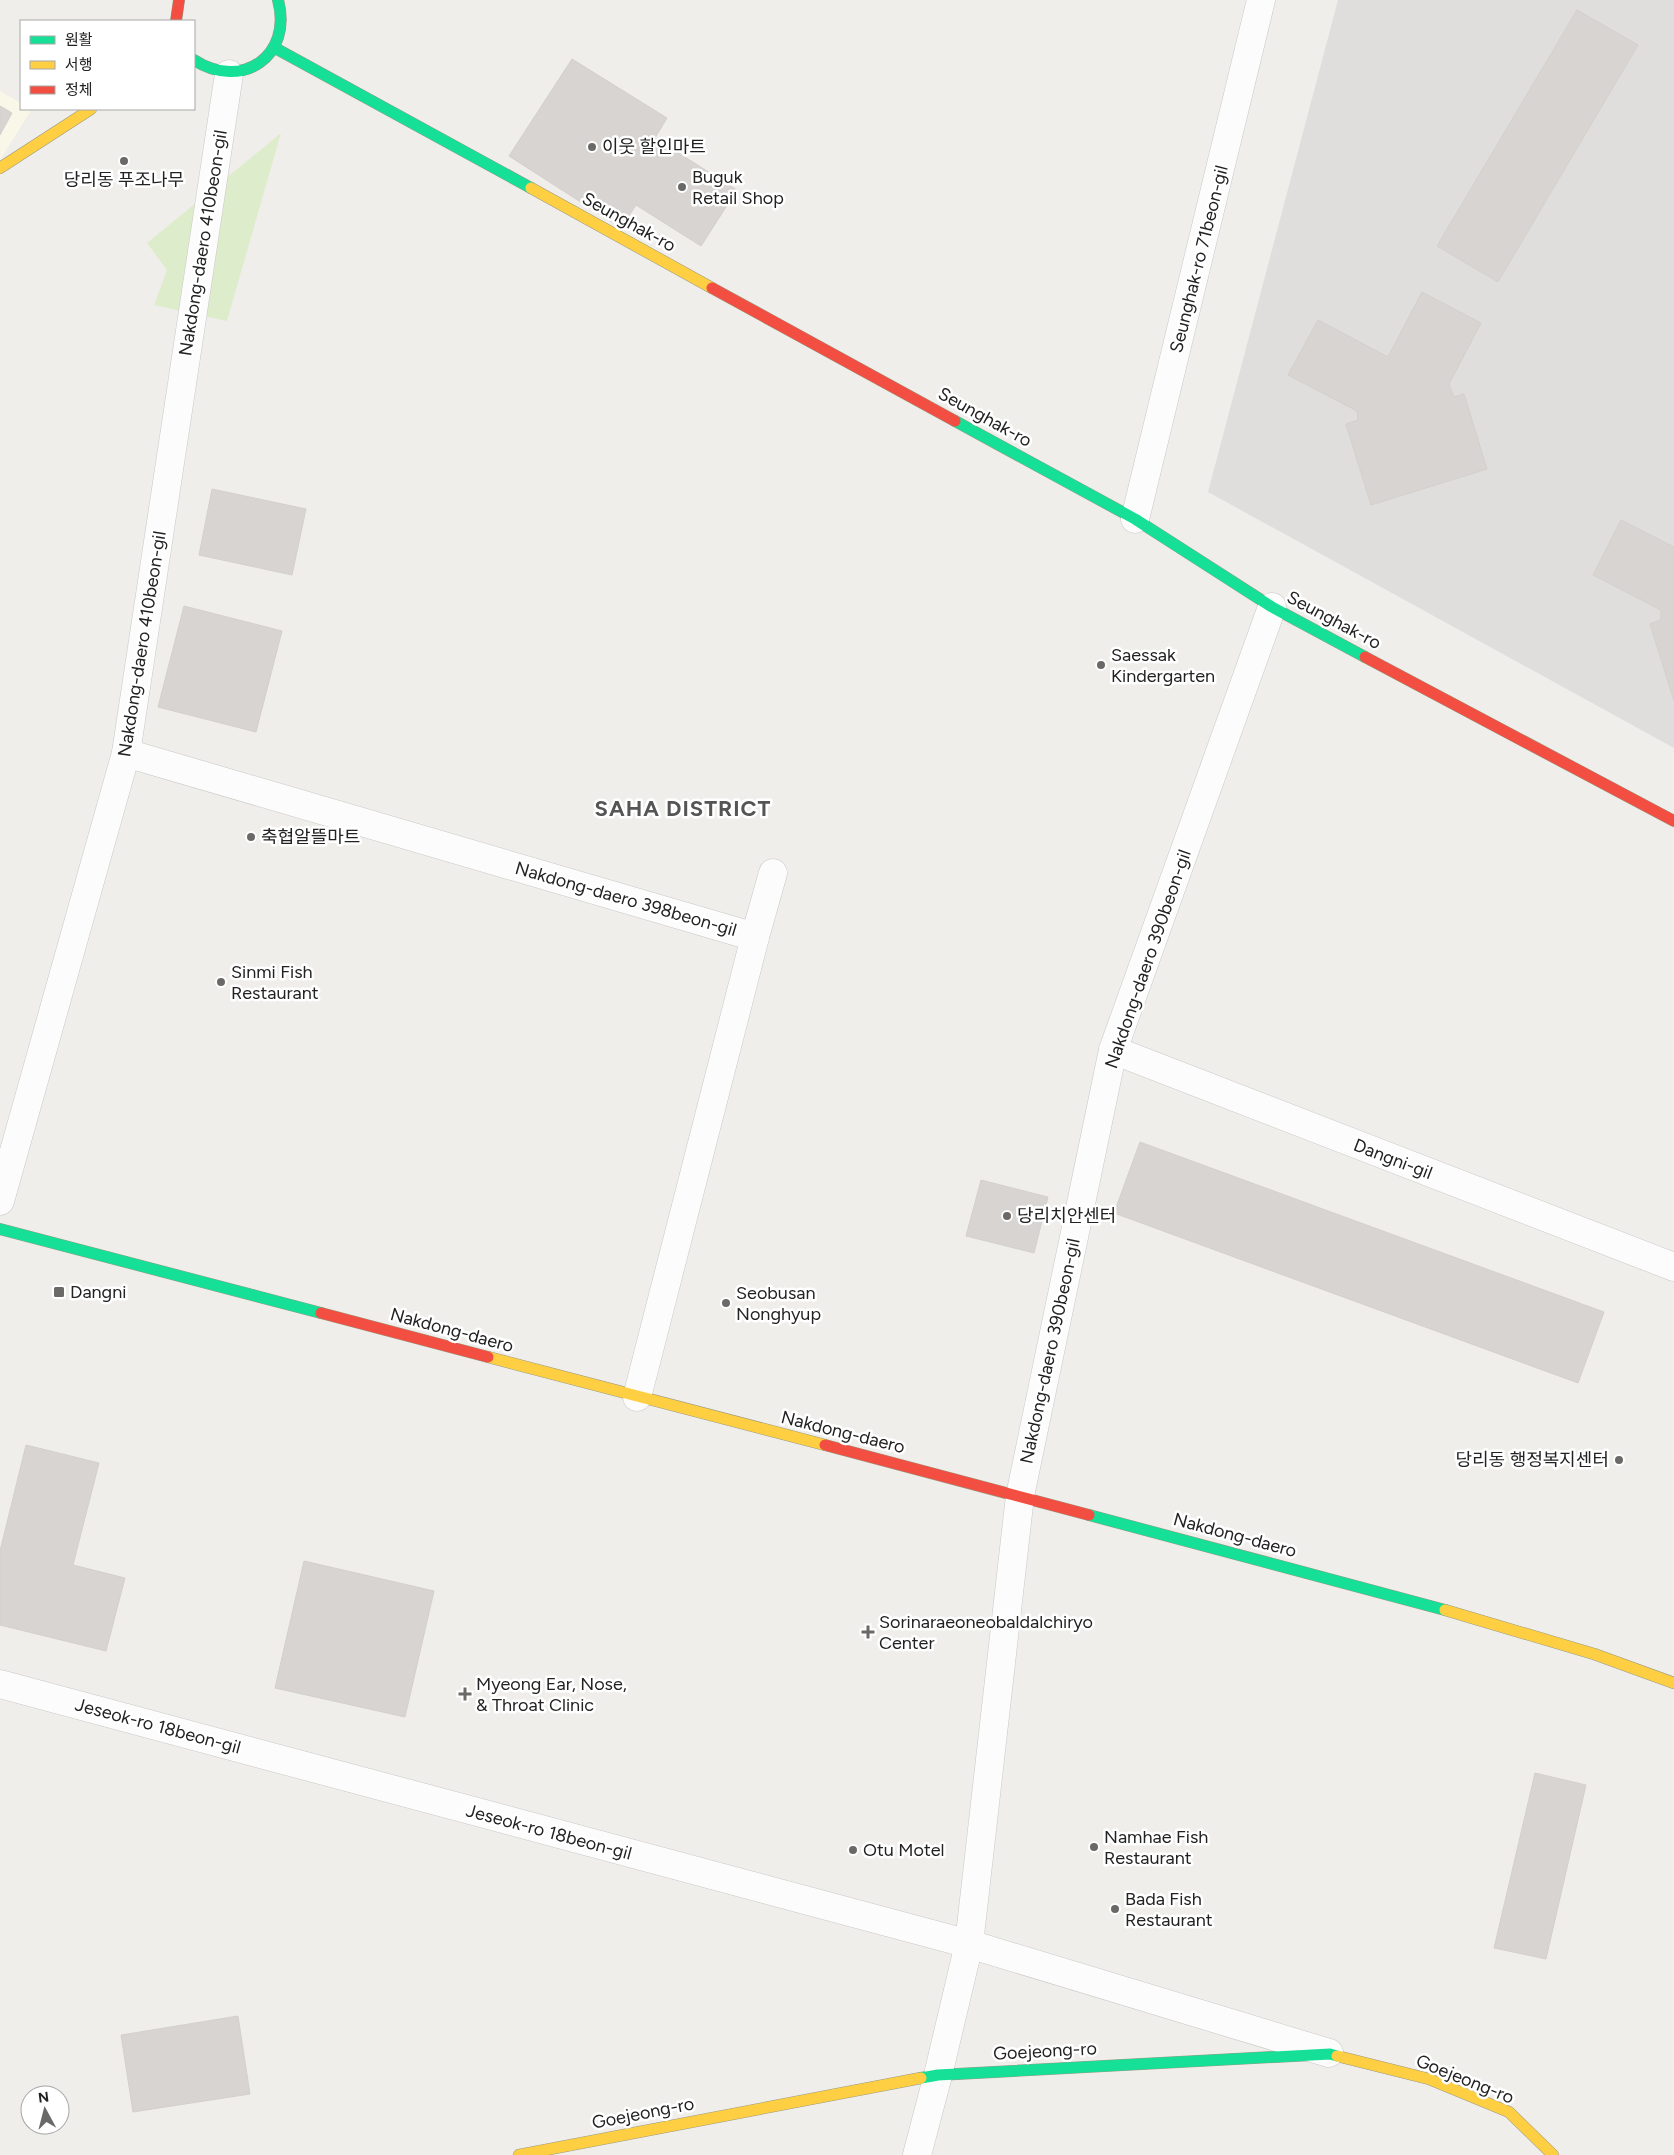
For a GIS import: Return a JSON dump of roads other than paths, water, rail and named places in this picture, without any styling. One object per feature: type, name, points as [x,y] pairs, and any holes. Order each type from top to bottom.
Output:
[{"type":"main road","points":[[176,20],[179,0]]},
{"type":"main road","points":[[195,61],[211,71],[229,74],[247,71],[262,62],[275,48],[281,24],[278,0]]},
{"type":"main road","name":"Seunghak-ro","points":[[275,48],[1135,519],[1272,608],[1674,821]]},
{"type":"main road","points":[[0,168],[89,110]]},
{"type":"main road","name":"Nakdong-daero","points":[[0,1229],[1020,1496],[1508,1627],[1594,1654],[1674,1683]]},
{"type":"main road","name":"Goejeong-ro","points":[[519,2155],[938,2075],[1330,2054],[1430,2079],[1509,2112],[1554,2155]]},
{"type":"street","name":"Seunghak-ro 71beon-gil","points":[[1135,519],[1261,0]]},
{"type":"street","name":"Nakdong-daero 410beon-gil","points":[[0,1201],[126,753],[229,74]]},
{"type":"street","name":"Nakdong-daero 390beon-gil","points":[[968,1944],[1020,1496],[1113,1050],[1272,608]]},
{"type":"street","name":"Nakdong-daero 398beon-gil","points":[[126,753],[755,937],[637,1397]]},
{"type":"street","points":[[755,937],[773,873]]},
{"type":"street","name":"Dangni-gil","points":[[1113,1050],[1674,1267]]},
{"type":"street","name":"Jeseok-ro 18beon-gil","points":[[0,1684],[968,1944],[1330,2054]]},
{"type":"street","points":[[916,2155],[938,2075],[968,1944]]},
{"type":"place","name":"이웃 할인마트","points":[[592,147]]},
{"type":"place","name":"당리동 푸조나무","points":[[124,161]]},
{"type":"place","name":"Buguk Retail Shop","points":[[682,187]]},
{"type":"place","name":"Saessak Kindergarten","points":[[1101,665]]},
{"type":"place","name":"축협알뜰마트","points":[[251,837]]},
{"type":"place","name":"Sinmi Fish Restaurant","points":[[221,982]]},
{"type":"place","name":"당리치안센터","points":[[1007,1216]]},
{"type":"place","name":"Dangni","points":[[59,1292]]},
{"type":"place","name":"Seobusan Nonghyup","points":[[726,1303]]},
{"type":"place","name":"당리동 행정복지센터","points":[[1619,1460]]},
{"type":"place","name":"Sorinaraeoneobaldalchiryo Center","points":[[868,1632]]},
{"type":"place","name":"Myeong Ear, Nose, & Throat Clinic","points":[[465,1694]]},
{"type":"place","name":"Namhae Fish Restaurant","points":[[1094,1847]]},
{"type":"place","name":"Otu Motel","points":[[853,1850]]},
{"type":"place","name":"Bada Fish Restaurant","points":[[1115,1909]]},
{"type":"district","name":"SAHA DISTRICT","points":[[683,808]]}]
